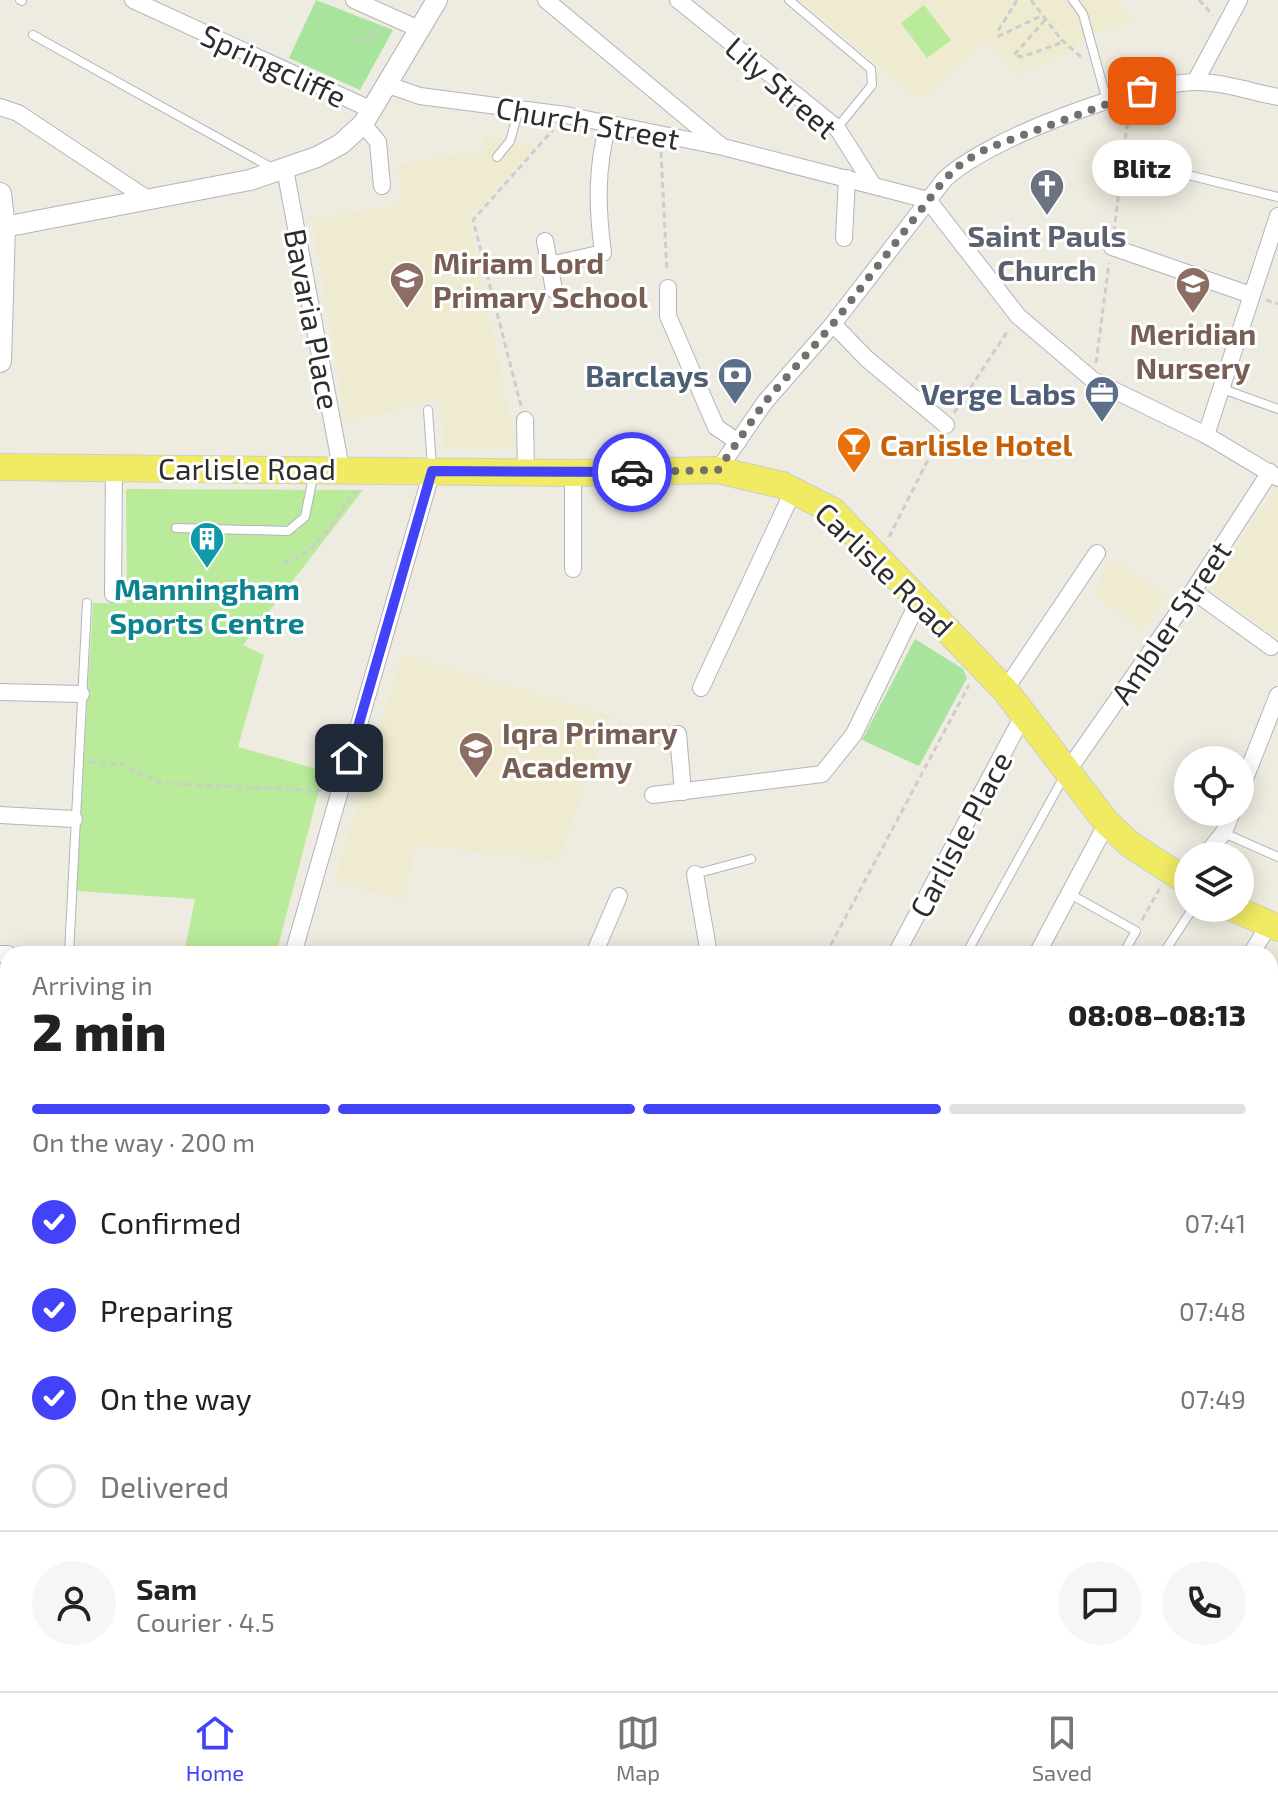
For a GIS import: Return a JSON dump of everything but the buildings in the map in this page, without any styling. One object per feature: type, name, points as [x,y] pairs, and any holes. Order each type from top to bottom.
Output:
[{"type":"main road","points":[[0,199],[4,227],[0,361]]},
{"type":"main road","name":"Carlisle Road","points":[[0,467],[339,468],[573,473],[718,470],[760,478],[794,489],[833,511],[981,664],[1069,769],[1107,823],[1174,871]]},
{"type":"main road","points":[[1254,917],[1273,926]]},
{"type":"street","name":"Springcliffe","points":[[133,0],[368,117]]},
{"type":"street","points":[[354,0],[421,30]]},
{"type":"street","points":[[4,227],[149,200],[282,170],[341,144],[368,117],[437,0]]},
{"type":"street","points":[[546,0],[723,147]]},
{"type":"street","name":"Lily Street","points":[[678,0],[837,128],[873,185]]},
{"type":"street","points":[[1195,82],[1239,0]]},
{"type":"street","points":[[718,470],[765,402],[833,324],[928,200],[963,162],[1131,93],[1195,82],[1278,97]]},
{"type":"street","name":"Church Street","points":[[388,85],[420,96],[566,115],[723,147],[928,200]]},
{"type":"street","points":[[0,107],[18,113],[149,200]]},
{"type":"street","points":[[368,117],[378,142],[382,186]]},
{"type":"street","points":[[550,265],[603,253],[596,191],[598,164],[608,124]]},
{"type":"street","name":"Bavaria Place","points":[[282,170],[339,468]]},
{"type":"street","points":[[844,238],[847,178]]},
{"type":"street","points":[[928,200],[1018,316],[1093,380],[1124,398],[1206,435],[1274,475]]},
{"type":"street","points":[[1206,435],[1278,216]]},
{"type":"street","points":[[545,241],[554,290]]},
{"type":"street","points":[[1112,247],[1251,295]]},
{"type":"street","points":[[668,288],[668,316],[716,427],[738,442]]},
{"type":"street","points":[[833,324],[867,359],[946,425]]},
{"type":"street","points":[[525,420],[526,471]]},
{"type":"street","points":[[113,594],[114,467]]},
{"type":"street","points":[[295,946],[432,471]]},
{"type":"street","points":[[573,473],[573,569]]},
{"type":"street","name":"Ambler Street","points":[[1069,769],[1274,475]]},
{"type":"street","points":[[701,688],[794,489]]},
{"type":"street","points":[[1005,690],[1097,553]]},
{"type":"street","points":[[1193,591],[1271,647]]},
{"type":"street","points":[[653,795],[822,774],[854,734],[919,600]]},
{"type":"street","points":[[0,692],[81,694]]},
{"type":"street","points":[[1254,756],[1278,695]]},
{"type":"street","name":"Carlisle Place","points":[[900,946],[1024,714]]},
{"type":"street","points":[[678,734],[683,792]]},
{"type":"street","points":[[0,815],[74,819]]},
{"type":"street","points":[[1041,946],[1107,823]]},
{"type":"street","points":[[1216,842],[1226,826]]},
{"type":"street","points":[[695,874],[708,946]]},
{"type":"street","points":[[597,946],[619,896]]},
{"type":"street","points":[[1257,946],[1273,926]]},
{"type":"street","points":[[1278,1523],[1278,1536]]},
{"type":"lane","points":[[789,0],[871,69],[872,85],[837,128]]},
{"type":"lane","points":[[1073,0],[1083,14],[1108,102]]},
{"type":"lane","points":[[33,35],[282,170]]},
{"type":"lane","points":[[497,157],[510,141],[520,109]]},
{"type":"lane","points":[[1123,159],[1278,197]]},
{"type":"lane","points":[[1219,388],[1278,409]]},
{"type":"lane","points":[[428,410],[432,471]]},
{"type":"lane","points":[[176,528],[288,531],[305,517],[339,468]]},
{"type":"lane","points":[[69,946],[87,603]]},
{"type":"lane","points":[[970,946],[1056,785],[1069,769]]},
{"type":"lane","points":[[1224,832],[1278,857]]},
{"type":"lane","points":[[695,874],[751,859]]},
{"type":"lane","points":[[1069,893],[1136,931],[1128,946]]},
{"type":"lane","points":[[1168,946],[1184,922]]},
{"type":"path","points":[[1017,0],[998,31],[999,36],[1044,17]]},
{"type":"path","points":[[1031,0],[1063,42],[1083,59]]},
{"type":"path","points":[[357,42],[375,35],[385,13]]},
{"type":"path","points":[[1044,17],[1014,55],[1022,57],[1063,42]]},
{"type":"path","points":[[525,420],[473,220],[566,115]]},
{"type":"path","points":[[660,134],[668,288]]},
{"type":"path","points":[[1093,380],[1112,247]]},
{"type":"path","points":[[284,562],[294,561],[307,553],[356,490],[339,468]]},
{"type":"path","points":[[830,946],[981,664]]},
{"type":"path","points":[[78,761],[122,764],[161,783],[325,791],[328,783],[340,788]]},
{"type":"path","points":[[1136,931],[1174,888]]},
{"type":"shaded area","points":[[800,0],[1114,0],[1134,19],[1078,42],[1066,54],[1017,75],[986,42],[920,100]]},
{"type":"shaded area","name":"Miriam Lord Primary School","points":[[483,135],[535,146],[482,206],[467,214],[516,447],[446,448],[440,400],[346,421],[312,219],[402,205],[398,165],[485,150]]},
{"type":"shaded area","points":[[1278,485],[1278,639],[1209,589]]},
{"type":"shaded area","points":[[1113,558],[1167,595],[1143,630],[1095,597],[1102,573]]},
{"type":"shaded area","name":"Iqra Primary Academy","points":[[402,654],[611,716],[558,861],[415,845],[404,901],[335,881]]},
{"type":"green space","points":[[316,0],[393,30],[360,90],[289,58]]},
{"type":"green space","points":[[924,5],[951,40],[927,58],[901,23]]},
{"type":"green space","points":[[126,489],[363,490],[243,645],[264,655],[238,747],[324,771],[278,946],[186,946],[195,899],[76,891],[93,603],[127,603]]},
{"type":"green space","points":[[915,639],[963,669],[967,678],[919,766],[862,740]]},
{"type":"way so far","points":[[632,472],[718,470],[765,402],[833,324],[944,180],[963,162],[988,148],[1142,91]]},
{"type":"place","name":"Blitz","points":[[1142,91]]},
{"type":"place","name":"Saint Pauls Church","points":[[1047,217]]},
{"type":"place","name":"Miriam Lord Primary School","points":[[407,310]]},
{"type":"place","name":"Meridian Nursery","points":[[1193,315]]},
{"type":"place","name":"Barclays","points":[[735,406]]},
{"type":"place","name":"Verge Labs","points":[[1102,424]]},
{"type":"place","name":"Carlisle Hotel","points":[[854,475]]},
{"type":"place","name":"Manningham Sports Centre","points":[[207,570]]},
{"type":"place","name":"Iqra Primary Academy","points":[[476,780]]},
{"type":"route","points":[[349,758],[432,471],[632,472]]}]
